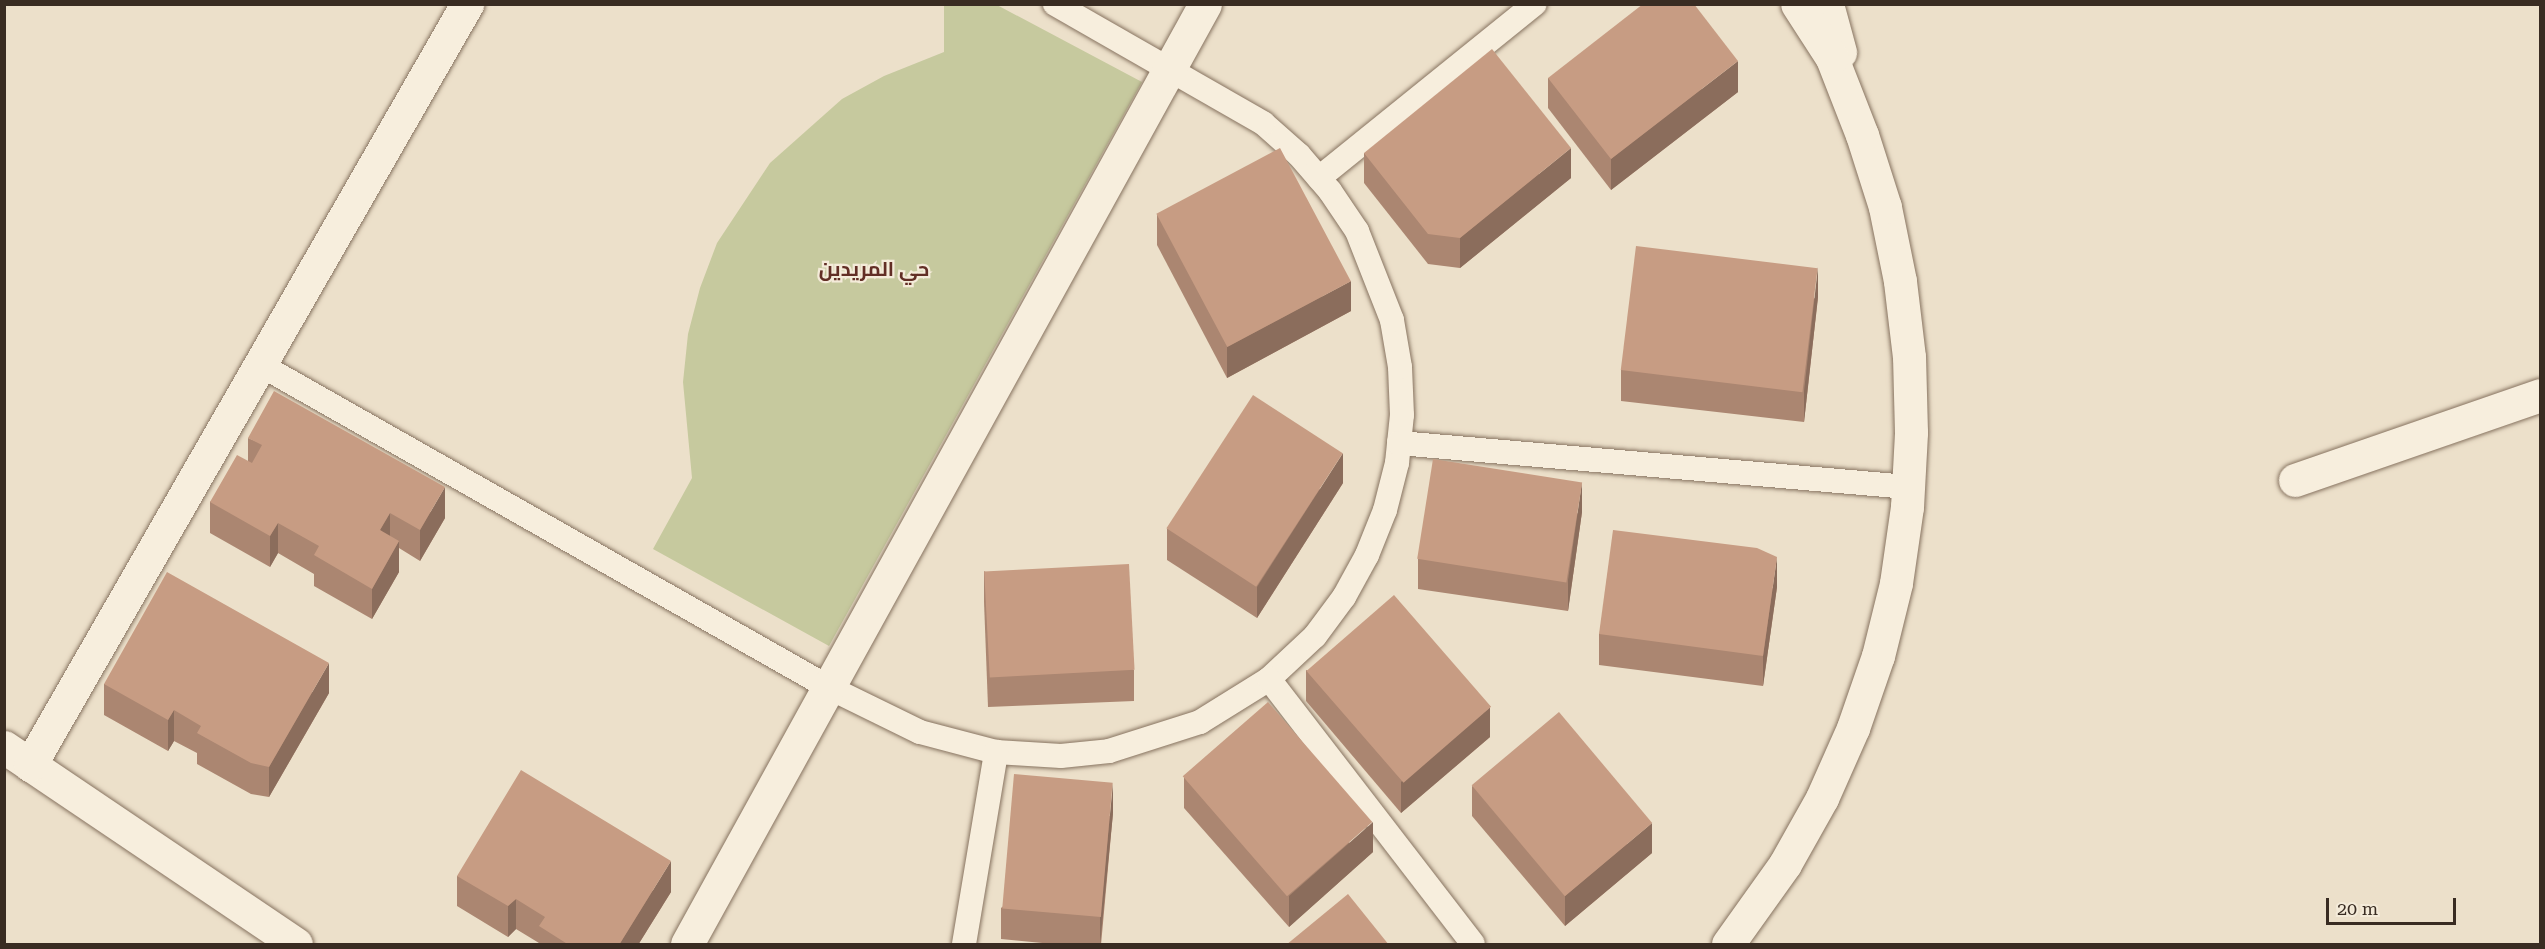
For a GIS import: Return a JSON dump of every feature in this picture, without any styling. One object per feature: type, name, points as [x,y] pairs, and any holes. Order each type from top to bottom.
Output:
[{"type":"street","points":[[296,945],[17,756],[259,364],[467,4]]},
{"type":"street","points":[[687,945],[1205,4]]},
{"type":"street","points":[[1797,4],[1832,58],[1862,135]]},
{"type":"street","points":[[1728,945],[1785,864],[1822,798],[1853,728],[1878,656],[1896,583],[1908,487],[1909,357],[1900,281],[1885,207],[1862,135],[1827,4]]},
{"type":"street","points":[[2295,480],[2541,395]]},
{"type":"lane","points":[[259,364],[828,687],[920,732],[996,752],[1062,756],[1109,751],[1155,739],[1200,722],[1269,679],[1315,636],[1344,597],[1367,555],[1385,510],[1399,442],[1400,367],[1392,320],[1357,231],[1319,178],[1263,123],[1055,4]]},
{"type":"lane","points":[[1319,178],[1535,4]]},
{"type":"lane","points":[[1399,442],[1908,487]]},
{"type":"lane","points":[[1269,679],[1473,945]]},
{"type":"lane","points":[[964,945],[996,752]]},
{"type":"green space","points":[[944,5],[997,5],[1142,82],[829,646],[653,549],[692,478],[683,382],[688,334],[700,288],[717,243],[770,163],[842,99],[884,76],[944,52]]},
{"type":"building","points":[[1643,4],[1694,4],[1738,61],[1611,159],[1548,78]]},
{"type":"building","points":[[1492,49],[1571,148],[1460,238],[1428,234],[1364,153]]},
{"type":"building","points":[[1280,148],[1351,281],[1227,347],[1156,214]]},
{"type":"building","points":[[1636,246],[1818,268],[1802,392],[1621,370]]},
{"type":"building","points":[[274,391],[445,487],[420,530],[390,513],[380,530],[399,541],[372,589],[314,555],[319,546],[278,523],[270,536],[210,502],[237,455],[252,463],[262,445],[248,438]]},
{"type":"building","points":[[1253,395],[1343,453],[1256,587],[1166,528]]},
{"type":"building","points":[[1433,459],[1582,483],[1566,582],[1417,559]]},
{"type":"building","points":[[1613,530],[1757,548],[1777,557],[1763,656],[1599,634]]},
{"type":"building","points":[[1129,564],[1135,670],[990,677],[984,572]]},
{"type":"building","points":[[167,572],[329,663],[269,767],[251,763],[197,733],[201,726],[174,710],[168,720],[104,684]]},
{"type":"building","points":[[1394,595],[1491,707],[1404,783],[1306,671]]},
{"type":"building","points":[[1268,702],[1372,822],[1287,896],[1183,776]]},
{"type":"building","points":[[1559,712],[1652,823],[1565,896],[1472,785]]},
{"type":"building","points":[[521,770],[671,861],[619,945],[569,945],[539,926],[545,917],[516,899],[508,906],[457,876]]},
{"type":"building","points":[[1014,774],[1113,783],[1101,917],[1002,908]]},
{"type":"building","points":[[1348,894],[1389,945],[1286,945]]},
{"type":"district","name":"حي المريدين","points":[[874,269]]}]
